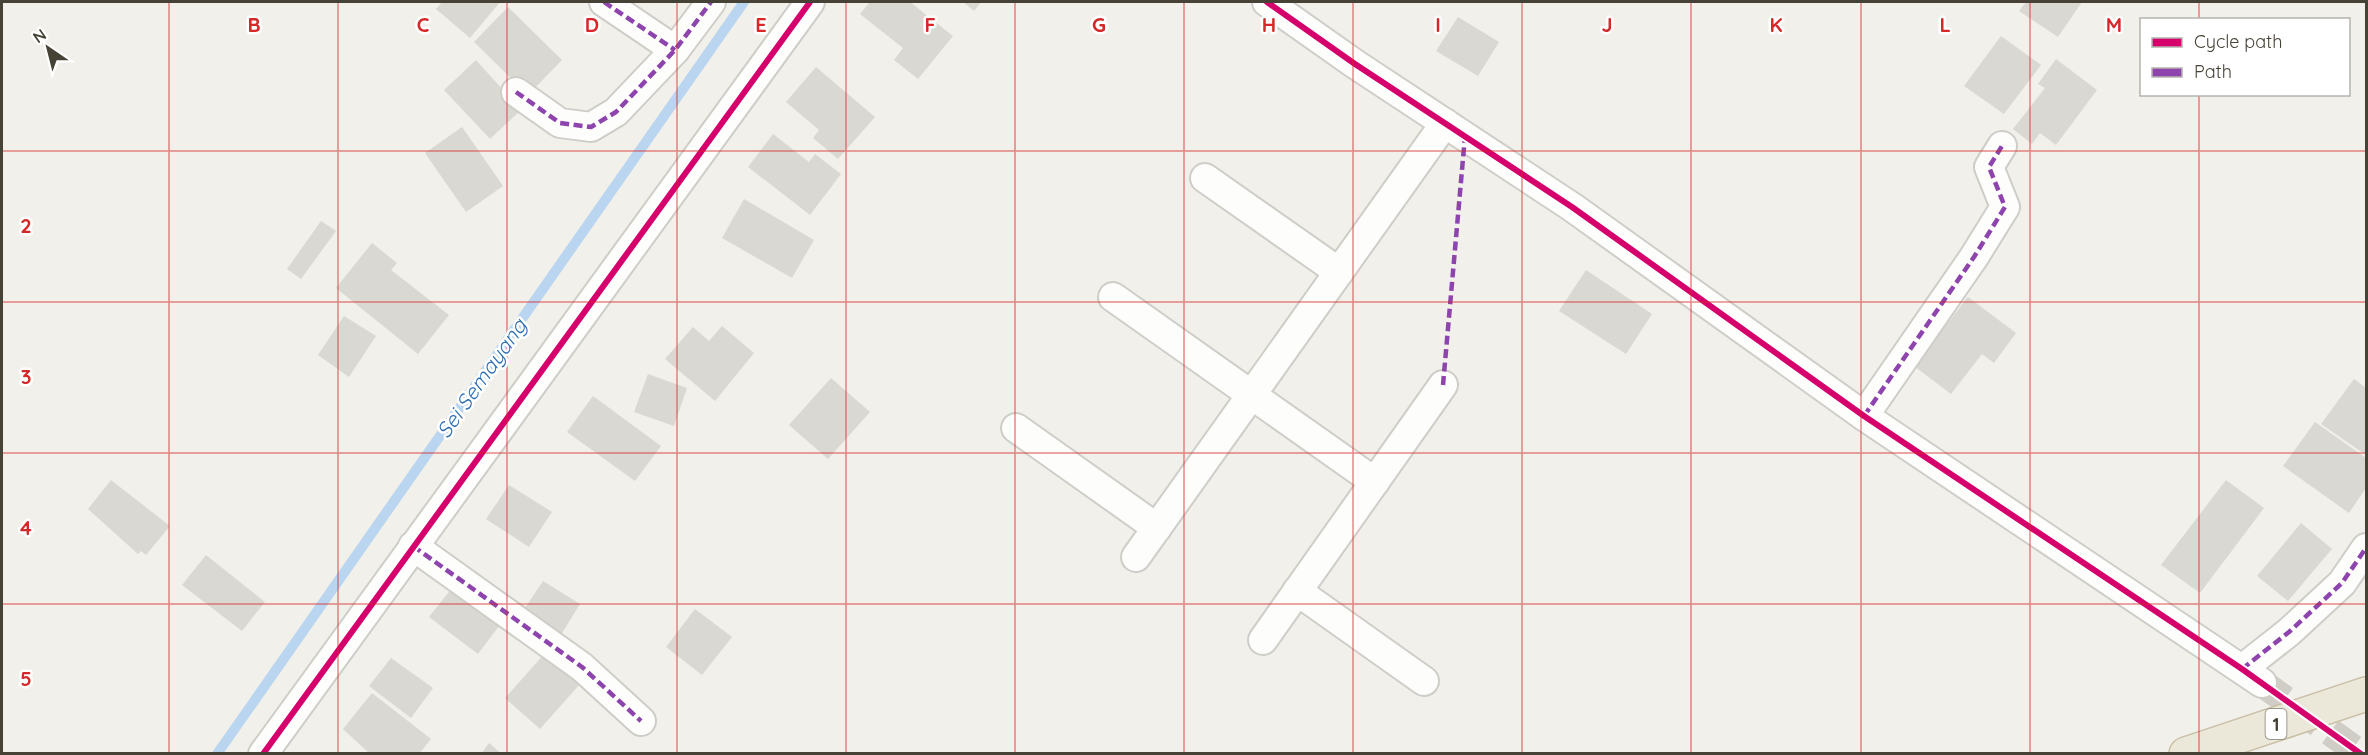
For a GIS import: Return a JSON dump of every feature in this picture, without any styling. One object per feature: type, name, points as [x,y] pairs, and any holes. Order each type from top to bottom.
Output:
[{"type":"highway","name":"1","points":[[2186,753],[2367,694]]},
{"type":"street","points":[[604,2],[675,50]]},
{"type":"street","points":[[516,92],[560,123],[591,127],[616,111],[675,50],[711,2]]},
{"type":"street","points":[[262,753],[810,2]]},
{"type":"street","points":[[1267,2],[1572,207],[1864,416],[2252,676],[2289,632],[2342,583],[2367,548]]},
{"type":"street","points":[[1136,557],[1444,123]]},
{"type":"street","points":[[1864,416],[1974,257],[2005,207],[1989,167],[2002,146]]},
{"type":"street","points":[[1205,177],[1339,272]]},
{"type":"street","points":[[1113,297],[1375,482]]},
{"type":"street","points":[[1263,640],[1443,385]]},
{"type":"street","points":[[1016,428],[1157,528]]},
{"type":"street","points":[[413,546],[574,660],[641,721]]},
{"type":"street","points":[[1297,591],[1424,681]]},
{"type":"building","points":[[442,2],[500,2],[470,38],[436,9]]},
{"type":"building","points":[[870,2],[910,2],[953,36],[918,79],[894,60],[903,48],[860,14]]},
{"type":"building","points":[[963,2],[981,2],[974,11]]},
{"type":"building","points":[[2026,2],[2082,2],[2058,37],[2019,11]]},
{"type":"building","points":[[508,7],[562,60],[528,95],[474,42]]},
{"type":"building","points":[[1458,17],[1499,42],[1478,76],[1436,51]]},
{"type":"building","points":[[2001,36],[2041,65],[2004,114],[1964,86]]},
{"type":"building","points":[[2056,59],[2097,90],[2056,145],[2040,133],[2032,144],[2013,129],[2045,88],[2038,84]]},
{"type":"building","points":[[476,60],[521,110],[490,139],[444,90]]},
{"type":"building","points":[[816,67],[875,117],[838,159],[813,138],[819,130],[786,102]]},
{"type":"building","points":[[462,127],[503,186],[466,212],[425,153]]},
{"type":"building","points":[[773,134],[809,162],[815,154],[841,174],[810,215],[748,167]]},
{"type":"building","points":[[744,199],[814,240],[792,278],[722,238]]},
{"type":"building","points":[[321,221],[336,231],[301,279],[287,269]]},
{"type":"building","points":[[372,243],[397,263],[391,270],[449,315],[418,354],[336,288]]},
{"type":"building","points":[[1586,270],[1652,314],[1626,354],[1559,311]]},
{"type":"building","points":[[1968,297],[2016,333],[1994,363],[1982,354],[1951,394],[1914,366]]},
{"type":"building","points":[[344,316],[376,336],[349,377],[318,355]]},
{"type":"building","points":[[722,326],[754,353],[715,401],[665,359],[693,327],[709,341]]},
{"type":"building","points":[[648,374],[687,388],[674,426],[634,412]]},
{"type":"building","points":[[831,378],[870,412],[828,459],[789,425]]},
{"type":"building","points":[[2354,379],[2366,388],[2366,455],[2321,424]]},
{"type":"building","points":[[593,396],[661,446],[635,481],[567,432]]},
{"type":"building","points":[[2315,422],[2366,458],[2366,488],[2349,513],[2283,466]]},
{"type":"building","points":[[111,480],[170,526],[146,555],[141,551],[138,554],[88,509]]},
{"type":"building","points":[[2226,480],[2264,508],[2200,593],[2161,565]]},
{"type":"building","points":[[509,485],[552,512],[529,547],[486,519]]},
{"type":"building","points":[[2301,523],[2332,549],[2288,601],[2257,576]]},
{"type":"building","points":[[206,555],[265,602],[242,631],[182,585]]},
{"type":"building","points":[[543,581],[580,604],[559,638],[521,614]]},
{"type":"building","points":[[452,588],[505,618],[478,654],[429,617]]},
{"type":"building","points":[[695,609],[732,637],[702,675],[666,647]]},
{"type":"building","points":[[545,653],[580,684],[540,729],[505,698]]},
{"type":"building","points":[[391,658],[433,688],[411,718],[369,686]]},
{"type":"building","points":[[372,693],[431,739],[419,754],[370,754],[343,729]]},
{"type":"building","points":[[489,743],[502,754],[481,754]]},
{"type":"waterway","name":"Sei Semayang","points":[[217,754],[744,2]]},
{"type":"tunnel","points":[[2262,683],[2361,754]]},
{"type":"marked path","points":[[604,2],[675,50]]},
{"type":"marked path","points":[[516,92],[560,123],[591,127],[616,112],[675,50],[711,2]]},
{"type":"marked path","points":[[1443,385],[1465,136]]},
{"type":"marked path","points":[[1864,416],[1974,257],[2005,207],[1989,167],[2002,146]]},
{"type":"marked path","points":[[413,546],[582,667],[641,721]]},
{"type":"marked path","points":[[2242,669],[2289,632],[2342,583],[2366,548]]},
{"type":"cycle path","points":[[263,754],[810,2]]},
{"type":"cycle path","points":[[1267,2],[1355,64],[1572,207],[1864,416],[2242,669],[2361,754]]}]
